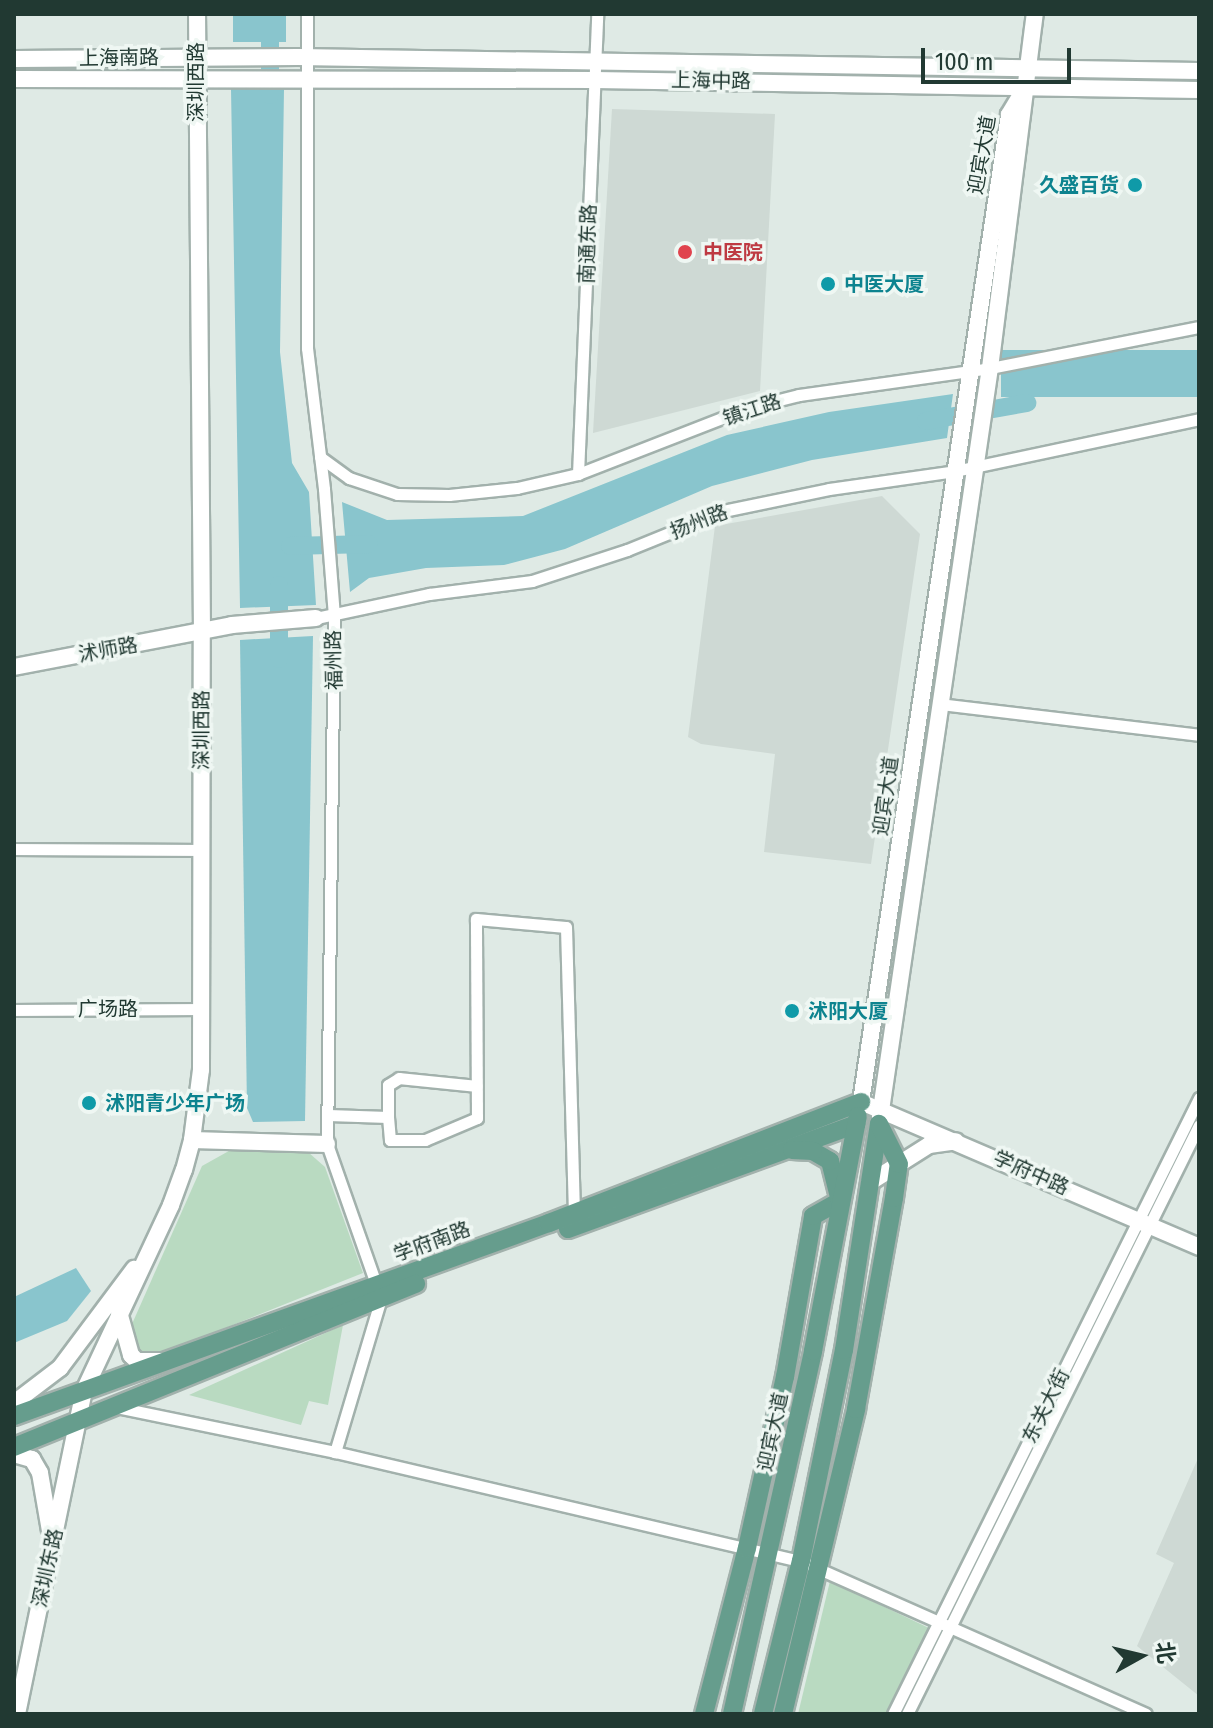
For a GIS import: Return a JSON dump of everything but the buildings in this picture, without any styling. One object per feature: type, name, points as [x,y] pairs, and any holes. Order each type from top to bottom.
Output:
[{"type":"main road","name":"深圳西路","points":[[76,1422],[84,1391],[171,1205],[192,1140],[201,1070],[202,633],[197,14]]},
{"type":"main road","points":[[1025,88],[1035,14]]},
{"type":"main road","name":"上海南路","points":[[14,59],[223,57]]},
{"type":"main road","name":"上海中路","points":[[223,57],[1199,71]]},
{"type":"main road","name":"上海南路","points":[[14,79],[223,78]]},
{"type":"main road","name":"上海中路","points":[[223,78],[595,80],[1199,90]]},
{"type":"main road","name":"迎宾大道","points":[[763,1714],[801,1561],[844,1350],[989,376],[1025,116],[1025,88]]},
{"type":"main road","name":"迎宾大道","points":[[732,1714],[813,1351],[861,1102],[1009,115],[1025,88]]},
{"type":"main road","name":"扬州路","points":[[202,633],[232,625],[316,618]]},
{"type":"main road","name":"沭师路","points":[[14,667],[202,633]]},
{"type":"main road","points":[[783,1714],[856,1409],[899,1164],[880,1117],[861,1102]]},
{"type":"main road","name":"学府南路","points":[[14,1447],[379,1292],[861,1102]]},
{"type":"main road","points":[[856,1124],[880,1117]]},
{"type":"main road","name":"学府中路","points":[[880,1117],[957,1141],[1199,1247]]},
{"type":"main road","name":"学府南路","points":[[14,1416],[162,1361],[379,1292],[856,1124]]},
{"type":"main road","points":[[192,1140],[327,1144]]},
{"type":"main road","points":[[869,1183],[929,1145],[957,1141]]},
{"type":"main road","points":[[704,1714],[747,1548],[785,1377],[813,1216],[840,1201],[830,1161],[813,1151],[781,1150]]},
{"type":"main road","points":[[14,1403],[60,1368],[116,1289],[146,1256]]},
{"type":"main road","points":[[119,1312],[131,1355],[137,1361],[162,1361]]},
{"type":"main road","name":"深圳东路","points":[[17,1714],[76,1422]]},
{"type":"main road","points":[[14,1454],[32,1459],[40,1473],[52,1548]]},
{"type":"street","name":"福州路","points":[[307,14],[302,57],[307,348],[324,489],[334,617],[327,1144],[379,1292]]},
{"type":"street","name":"南通东路","points":[[578,474],[597,14]]},
{"type":"street","name":"镇江路","points":[[320,457],[349,478],[397,494],[449,495],[517,488],[578,474],[747,408],[813,393],[989,376],[1199,327]]},
{"type":"street","name":"扬州路","points":[[316,618],[334,617],[429,594],[532,581],[627,550],[723,511],[829,489],[955,471],[1199,419]]},
{"type":"street","points":[[940,704],[1199,735]]},
{"type":"street","points":[[14,849],[202,850]]},
{"type":"street","points":[[477,1086],[399,1078],[388,1085],[390,1140],[425,1140],[477,1118],[477,1086],[476,919],[566,927],[574,1214]]},
{"type":"street","name":"广场路","points":[[14,1010],[202,1009]]},
{"type":"street","name":"东关大街","points":[[907,1714],[951,1629],[1199,1098]]},
{"type":"street","points":[[328,1115],[388,1117]]},
{"type":"street","name":"东关大街","points":[[893,1714],[1143,1223],[1199,1125]]},
{"type":"street","points":[[335,1452],[379,1292]]},
{"type":"street","points":[[113,1407],[335,1452],[801,1561],[1146,1714]]},
{"type":"shaded area","name":"中医院","points":[[612,109],[775,114],[760,391],[593,433]]},
{"type":"shaded area","points":[[882,496],[920,534],[871,864],[764,852],[775,754],[701,744],[688,737],[715,526]]},
{"type":"shaded area","points":[[1199,1456],[1199,1696],[1137,1646],[1174,1563],[1156,1554]]},
{"type":"green space","points":[[300,1145],[325,1167],[363,1273],[158,1355],[145,1354],[135,1345],[132,1324],[202,1166],[236,1147]]},
{"type":"green space","points":[[343,1325],[328,1405],[309,1401],[301,1425],[189,1395]]},
{"type":"green space","points":[[830,1581],[931,1629],[887,1714],[798,1714]]},
{"type":"water","points":[[233,14],[286,14],[286,42],[233,42]]},
{"type":"water","points":[[231,89],[284,89],[280,352],[292,463],[309,492],[316,605],[240,608]]},
{"type":"water","points":[[1001,350],[1199,350],[1199,397],[1001,397]]},
{"type":"water","points":[[953,394],[947,438],[812,460],[712,486],[565,549],[504,565],[426,568],[369,578],[350,592],[342,502],[387,520],[523,516],[727,435],[829,412]]},
{"type":"water","points":[[313,636],[305,1121],[253,1122],[247,1108],[240,640]]},
{"type":"water","points":[[76,1268],[91,1291],[67,1321],[14,1343],[14,1297]]},
{"type":"waterway","points":[[270,14],[270,95]]},
{"type":"waterway","points":[[926,421],[1027,403]]},
{"type":"waterway","points":[[290,546],[369,544]]},
{"type":"waterway","points":[[279,585],[279,659]]},
{"type":"place","name":"久盛百货","points":[[1135,185]]},
{"type":"place","name":"中医院","points":[[685,252]]},
{"type":"place","name":"中医大厦","points":[[828,284]]},
{"type":"place","name":"沭阳大厦","points":[[792,1011]]},
{"type":"place","name":"沭阳青少年广场","points":[[89,1103]]}]
